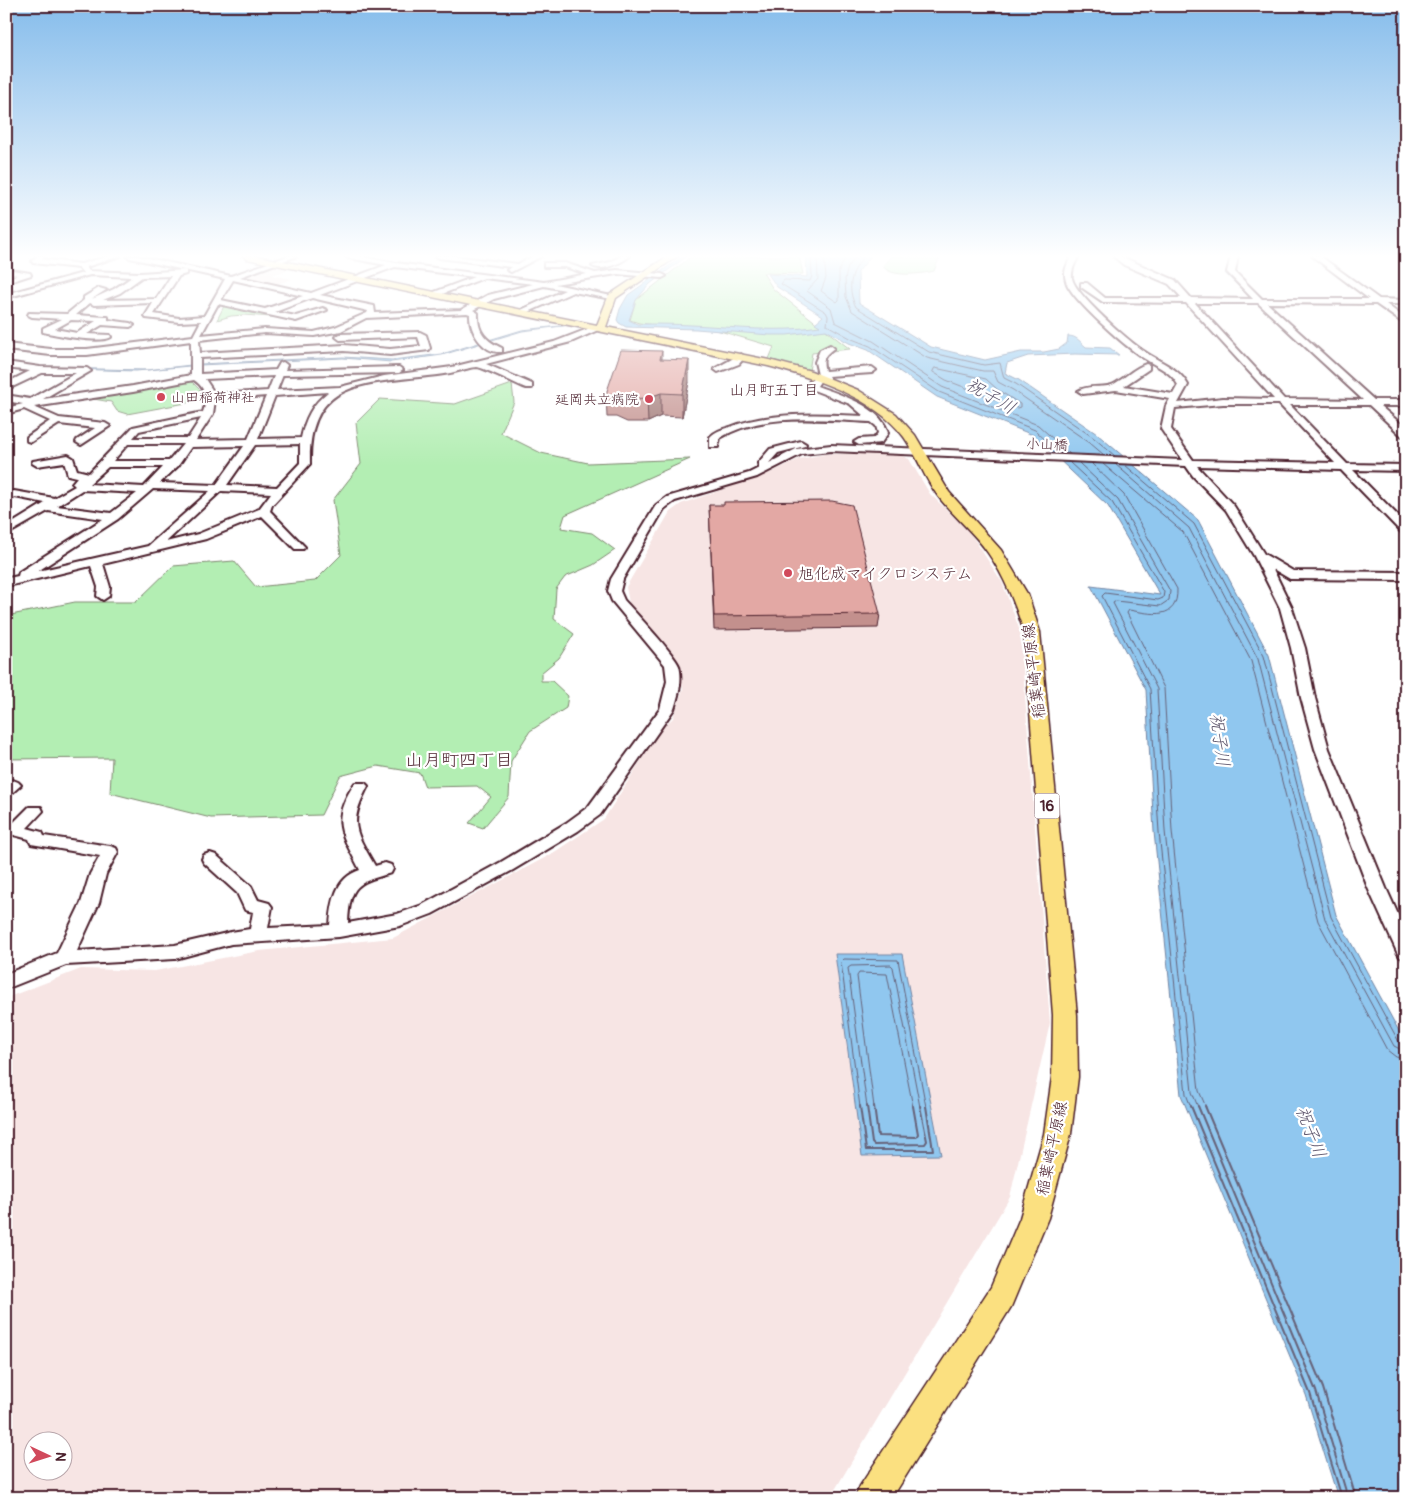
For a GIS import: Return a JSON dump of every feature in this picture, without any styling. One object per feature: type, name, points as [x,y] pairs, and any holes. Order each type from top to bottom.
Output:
[{"type":"main road","name":"稲葉崎平原線","points":[[598,326],[740,357],[822,372],[892,417],[925,453],[944,494],[994,550],[1020,595],[1032,632],[1062,993],[1065,1076],[1058,1131],[1039,1203],[1001,1297],[872,1498]]},
{"type":"street","points":[[53,326],[46,330],[64,334],[107,337]]},
{"type":"street","points":[[79,335],[94,326]]},
{"type":"street","points":[[158,333],[169,326]]},
{"type":"street","points":[[9,583],[114,518],[150,488],[174,464],[191,443],[211,408],[212,397],[196,366],[195,339],[201,326]]},
{"type":"street","points":[[339,333],[347,326]]},
{"type":"street","points":[[474,326],[483,342],[498,350]]},
{"type":"street","points":[[1111,326],[1145,356],[1168,367],[1179,376],[1183,385],[1171,406],[1166,429],[1189,463],[1230,508],[1260,556],[1286,608],[1298,648],[1308,698],[1322,749],[1403,943]]},
{"type":"street","points":[[1211,326],[1406,531]]},
{"type":"street","points":[[1288,326],[1406,434]]},
{"type":"street","points":[[9,583],[153,547],[202,537],[264,511],[267,504],[279,490],[305,464],[306,441],[310,422],[318,407],[328,396],[344,389],[370,382],[477,364],[568,341],[602,327]]},
{"type":"street","points":[[6,348],[96,351],[145,343],[269,331],[314,334],[420,334],[426,348],[390,352],[344,348],[286,357],[196,366],[29,404],[6,411]]},
{"type":"street","points":[[153,547],[191,516],[219,488],[251,442],[295,333]]},
{"type":"street","points":[[339,333],[344,348]]},
{"type":"street","points":[[33,350],[64,334]]},
{"type":"street","points":[[6,982],[64,958],[175,952],[231,938],[258,934],[339,931],[400,920],[426,910],[524,856],[572,827],[594,811],[667,709],[673,691],[674,676],[672,664],[618,601],[614,591],[617,579],[660,507],[679,496],[753,475],[800,451],[831,445],[876,441],[883,433],[881,425],[854,402],[813,388],[812,384],[822,372],[824,350],[830,348]]},
{"type":"street","points":[[718,369],[736,362],[740,357]]},
{"type":"street","points":[[477,364],[529,386]]},
{"type":"street","points":[[6,365],[40,370],[87,371],[29,404]]},
{"type":"street","points":[[196,366],[279,373],[360,370],[417,370],[432,373]]},
{"type":"street","points":[[1116,387],[1146,367]]},
{"type":"street","points":[[6,387],[40,370]]},
{"type":"street","points":[[822,372],[872,370]]},
{"type":"street","points":[[74,378],[94,379]]},
{"type":"street","points":[[1083,391],[1116,387],[1176,397]]},
{"type":"street","points":[[212,397],[344,389]]},
{"type":"street","points":[[6,398],[29,404],[57,421],[105,426],[81,442]]},
{"type":"street","points":[[1171,406],[1223,402],[1406,403]]},
{"type":"street","points":[[6,532],[22,521],[20,519],[80,487],[105,464],[136,428],[208,414]]},
{"type":"street","points":[[714,445],[715,437],[720,434],[757,421],[798,416],[874,419]]},
{"type":"street","points":[[32,439],[57,421]]},
{"type":"street","points":[[124,441],[191,443],[306,441]]},
{"type":"street","name":"小山橋","points":[[831,445],[925,453],[1346,468],[1406,468]]},
{"type":"street","points":[[6,519],[50,504],[86,475],[72,473],[68,458],[37,463]]},
{"type":"street","points":[[105,464],[174,464]]},
{"type":"street","points":[[80,487],[279,490]]},
{"type":"street","points":[[6,497],[14,494],[114,518]]},
{"type":"street","points":[[264,511],[299,547]]},
{"type":"street","points":[[1260,556],[1290,576],[1406,576]]},
{"type":"street","points":[[96,562],[104,587],[103,596]]},
{"type":"street","points":[[339,931],[342,898],[347,886],[355,878],[378,872],[349,834],[347,824],[348,810],[360,786]]},
{"type":"street","points":[[36,810],[16,830],[36,836],[37,840],[110,852],[98,874],[90,903],[64,958]]},
{"type":"street","points":[[210,859],[245,890],[251,906],[263,907],[258,934]]},
{"type":"shaded area","points":[[896,453],[909,459],[930,494],[968,530],[1002,582],[1020,631],[1050,1023],[1010,1197],[830,1498],[6,1498],[6,998],[81,969],[155,971],[259,951],[393,938],[550,855],[604,819],[661,729],[673,718],[683,689],[678,665],[629,603],[626,587],[670,512],[681,504],[772,472],[799,459],[825,454]]},
{"type":"green space","points":[[664,326],[821,326],[850,349],[812,353],[809,371],[769,359],[774,347],[713,329]]},
{"type":"green space","points":[[184,381],[192,382],[205,395],[202,400],[127,414],[117,411],[111,402],[82,397]]},
{"type":"green space","points":[[512,384],[514,402],[501,433],[541,453],[588,463],[690,459],[565,515],[561,528],[592,533],[615,550],[593,565],[565,577],[556,589],[554,619],[574,634],[559,658],[541,673],[541,681],[552,681],[568,696],[566,708],[530,731],[511,761],[509,797],[483,828],[469,823],[491,797],[477,786],[425,787],[420,773],[378,766],[340,776],[321,815],[211,818],[110,793],[112,758],[6,759],[6,616],[75,602],[136,602],[173,566],[234,561],[256,587],[315,581],[341,555],[333,500],[361,464],[356,423],[380,399],[455,404]]},
{"type":"water","points":[[561,326],[522,331],[442,355],[391,362],[343,358],[200,365],[149,370],[200,364],[343,357],[392,360],[442,354],[522,330]]},
{"type":"water","name":"祝子川","points":[[625,326],[706,326],[788,329],[819,326],[897,326],[931,347],[985,360],[1021,352],[1044,352],[1059,349],[1067,343],[1068,336],[1071,336],[1086,347],[1110,348],[1119,355],[1028,356],[1007,363],[1005,373],[1019,380],[1097,434],[1198,520],[1269,655],[1336,915],[1406,1044],[1406,1498],[1338,1498],[1306,1395],[1181,1095],[1154,832],[1146,690],[1091,586],[1160,595],[1108,506],[1033,435],[937,397],[868,350],[849,343],[826,330],[787,335],[770,335],[696,329]]},
{"type":"water","points":[[6,362],[52,368],[147,370],[37,368]]},
{"type":"water","points":[[835,954],[902,954],[941,1155],[862,1156]]},
{"type":"building","points":[[621,350],[662,351],[660,359],[689,360],[682,394],[661,393],[647,398],[626,399],[615,394],[606,394]]},
{"type":"building","name":"旭化成マイクロシステム","points":[[832,501],[852,505],[880,614],[714,616],[709,505],[724,505],[724,502]]},
{"type":"waterway","points":[[1283,326],[1302,344]]},
{"type":"place","name":"山田稲荷神社","points":[[161,397]]},
{"type":"place","name":"延岡共立病院","points":[[649,399]]},
{"type":"place","name":"旭化成マイクロシステム","points":[[788,573]]},
{"type":"district","name":"山月町五丁目","points":[[774,390]]},
{"type":"district","name":"山月町四丁目","points":[[459,760]]}]
